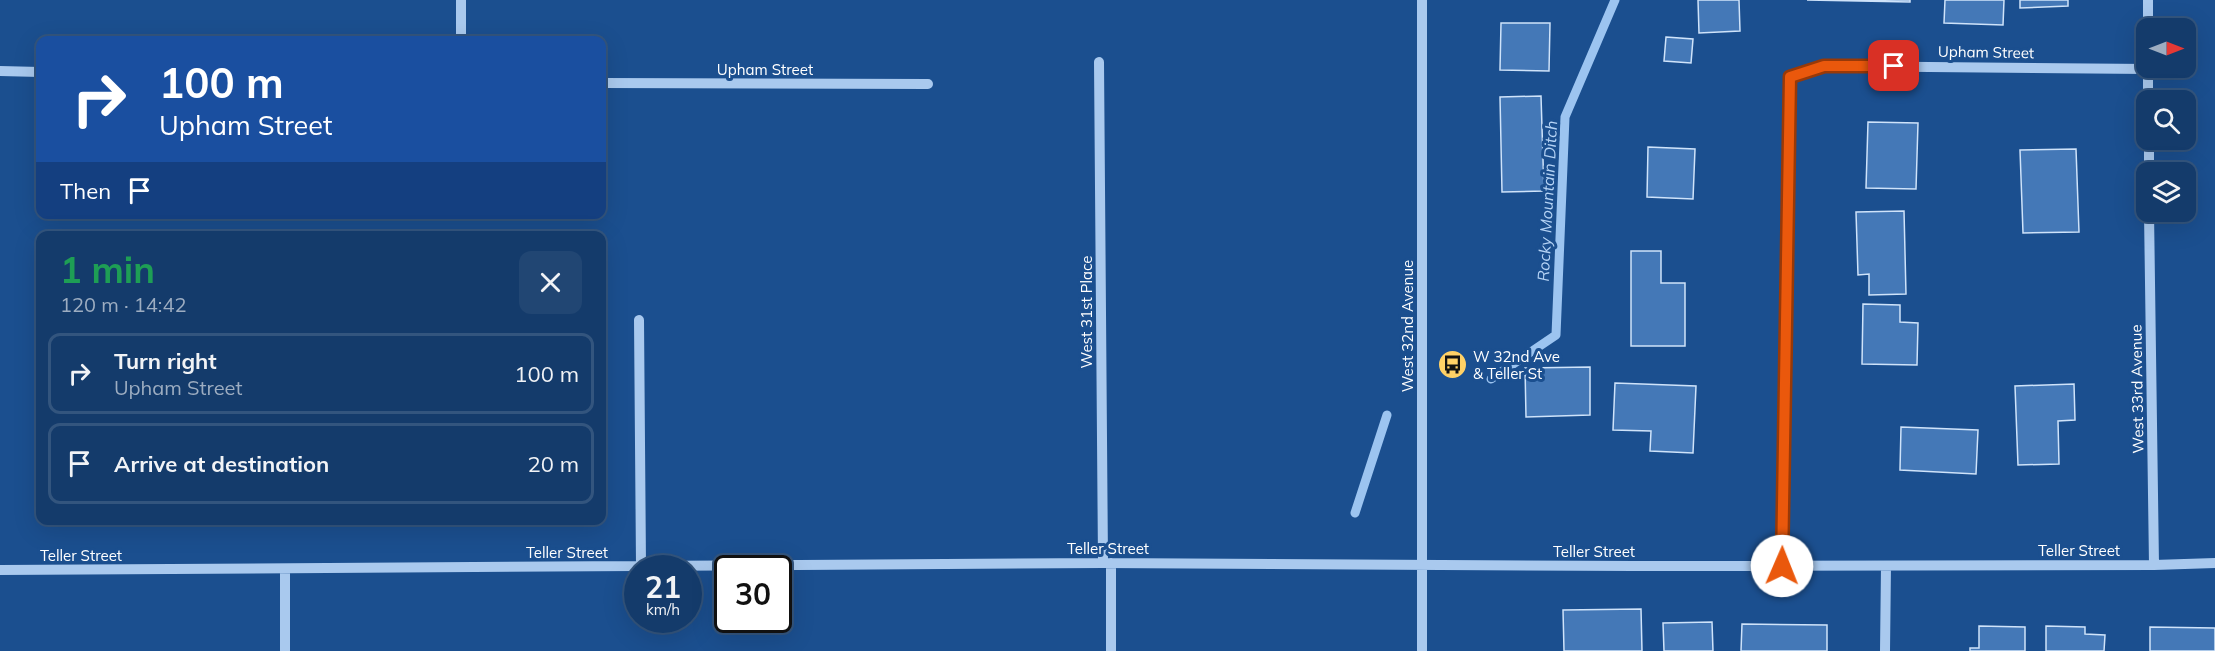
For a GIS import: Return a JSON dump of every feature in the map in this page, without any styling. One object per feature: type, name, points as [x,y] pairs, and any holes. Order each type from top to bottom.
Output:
[{"type":"street","points":[[461,0],[461,36]]},
{"type":"street","name":"West 32nd Avenue","points":[[1422,0],[1422,651]]},
{"type":"street","points":[[2148,0],[2148,18]]},
{"type":"street","name":"West 31st Place","points":[[1099,62],[1107,563],[1111,651]]},
{"type":"street","name":"Upham Street","points":[[1782,566],[1790,77],[1824,66],[2136,68]]},
{"type":"street","points":[[0,71],[36,72]]},
{"type":"street","name":"Upham Street","points":[[606,83],[928,84]]},
{"type":"street","name":"West 33rd Avenue","points":[[2150,222],[2154,565]]},
{"type":"street","points":[[639,320],[641,555]]},
{"type":"street","name":"Teller Street","points":[[702,566],[1107,563],[1886,566],[2154,565],[2215,562]]},
{"type":"street","name":"Teller Street","points":[[0,570],[624,566]]},
{"type":"street","points":[[1885,651],[1886,566]]},
{"type":"street","points":[[285,569],[285,651]]},
{"type":"building","points":[[1698,0],[1739,0],[1740,31],[1699,33]]},
{"type":"building","points":[[1807,0],[1910,0],[1910,2]]},
{"type":"building","points":[[1945,0],[2004,0],[2003,25],[1944,23]]},
{"type":"building","points":[[2020,0],[2068,0],[2068,6],[2020,8]]},
{"type":"building","points":[[1501,23],[1550,23],[1549,71],[1500,70]]},
{"type":"building","points":[[1666,37],[1693,39],[1691,63],[1664,61]]},
{"type":"building","points":[[1541,96],[1544,191],[1502,192],[1500,97]]},
{"type":"building","points":[[1868,122],[1918,123],[1916,189],[1866,188]]},
{"type":"building","points":[[1648,147],[1695,149],[1693,199],[1647,197]]},
{"type":"building","points":[[2076,149],[2079,232],[2023,233],[2020,150]]},
{"type":"building","points":[[1904,211],[1906,294],[1869,295],[1869,274],[1858,275],[1856,212]]},
{"type":"building","points":[[1631,251],[1661,251],[1661,283],[1685,283],[1685,346],[1631,346]]},
{"type":"building","points":[[1863,304],[1900,305],[1900,322],[1918,323],[1917,365],[1862,364]]},
{"type":"building","points":[[1590,367],[1590,415],[1526,417],[1525,368]]},
{"type":"building","points":[[1615,383],[1696,386],[1693,453],[1650,451],[1651,431],[1613,430]]},
{"type":"building","points":[[2074,384],[2075,420],[2058,421],[2059,464],[2018,465],[2015,386]]},
{"type":"building","points":[[1901,427],[1978,430],[1976,474],[1900,470]]},
{"type":"building","points":[[1641,609],[1642,651],[1564,651],[1563,610]]},
{"type":"building","points":[[1712,622],[1713,651],[1664,651],[1663,623]]},
{"type":"building","points":[[1742,624],[1827,625],[1827,651],[1741,651]]},
{"type":"building","points":[[1979,626],[2025,627],[2025,651],[1970,651],[1970,648],[1979,648]]},
{"type":"building","points":[[2046,626],[2085,627],[2085,634],[2105,635],[2104,651],[2046,651]]},
{"type":"building","points":[[2150,627],[2215,628],[2215,651],[2150,651]]},
{"type":"waterway","name":"Rocky Mountain Ditch","points":[[1491,379],[1556,335],[1565,117],[1615,0]]},
{"type":"waterway","name":"Rocky Mountain Ditch","points":[[1355,513],[1387,415]]},
{"type":"place","name":"W 32nd Ave & Teller St","points":[[1452,365]]},
{"type":"route","points":[[1782,566],[1790,77],[1824,66],[1894,66]]}]
